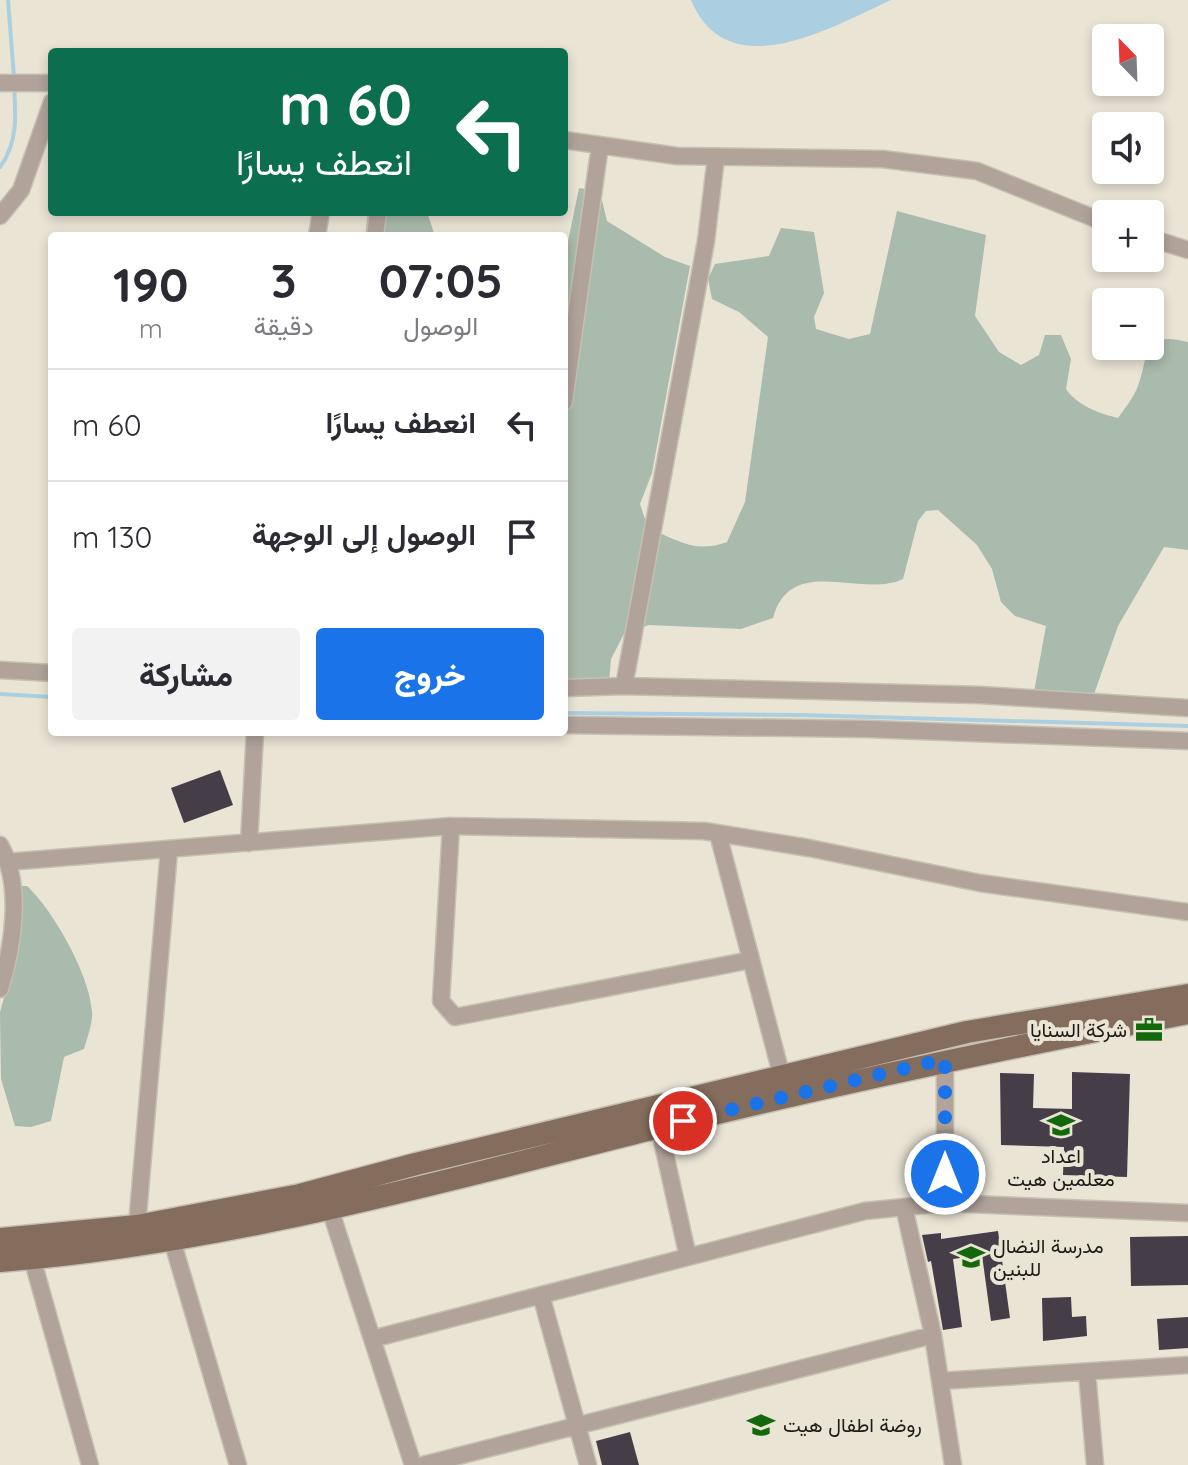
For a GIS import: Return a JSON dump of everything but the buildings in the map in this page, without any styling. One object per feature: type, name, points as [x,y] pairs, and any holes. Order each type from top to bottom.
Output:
[{"type":"main road","points":[[0,1239],[137,1226],[300,1195],[416,1164],[967,1032],[1188,995]]},
{"type":"main road","points":[[0,1261],[172,1240],[330,1209],[945,1059],[1188,1013]]},
{"type":"street","points":[[3,83],[48,83]]},
{"type":"street","points":[[0,216],[21,190],[48,113]]},
{"type":"street","points":[[568,141],[677,156],[882,159],[977,171],[1092,217]]},
{"type":"street","points":[[568,373],[600,145]]},
{"type":"street","points":[[624,686],[706,241],[716,157]]},
{"type":"street","points":[[1164,242],[1188,250]]},
{"type":"street","points":[[0,670],[48,673]]},
{"type":"street","points":[[568,688],[624,686],[980,695],[1188,708]]},
{"type":"street","points":[[568,725],[868,729],[1188,741]]},
{"type":"street","points":[[249,843],[255,736]]},
{"type":"street","points":[[451,826],[441,1001],[455,1017],[751,960]]},
{"type":"street","points":[[7,862],[451,826],[718,834],[809,848],[980,883],[1188,912]]},
{"type":"street","points":[[718,834],[782,1077]]},
{"type":"street","points":[[0,845],[13,884],[8,963],[0,989]]},
{"type":"street","points":[[137,1226],[169,850]]},
{"type":"street","points":[[945,1059],[945,1203]]},
{"type":"street","points":[[659,1127],[688,1257]]},
{"type":"street","points":[[372,1339],[865,1211],[945,1203],[1188,1213]]},
{"type":"street","points":[[904,1207],[933,1335],[953,1463],[935,1465]]},
{"type":"street","points":[[330,1209],[413,1465]]},
{"type":"street","points":[[172,1240],[238,1465]]},
{"type":"street","points":[[32,1258],[90,1465]]},
{"type":"street","points":[[541,1295],[588,1465]]},
{"type":"street","points":[[423,1465],[933,1335]]},
{"type":"street","points":[[940,1381],[1188,1365]]},
{"type":"street","points":[[1087,1372],[1095,1465]]},
{"type":"green space","points":[[579,188],[600,192],[607,221],[665,257],[690,266],[652,473],[640,504],[648,528],[687,544],[706,547],[727,542],[745,502],[768,337],[739,312],[712,299],[708,279],[715,264],[769,256],[781,228],[814,232],[824,293],[814,317],[816,329],[849,339],[870,334],[897,211],[986,235],[975,316],[999,352],[1021,365],[1039,355],[1045,335],[1061,335],[1071,359],[1066,389],[1082,404],[1118,418],[1138,386],[1145,360],[1164,360],[1164,340],[1188,342],[1188,550],[1164,547],[1118,626],[1093,697],[1034,692],[1046,626],[1015,616],[1001,602],[992,569],[977,545],[938,510],[926,511],[918,521],[903,579],[886,584],[811,582],[795,587],[782,598],[773,618],[741,629],[649,625],[624,634],[611,659],[609,684],[568,685],[568,242]]},
{"type":"green space","points":[[368,216],[428,216],[434,232],[366,232]]},
{"type":"green space","points":[[21,886],[27,886],[37,897],[68,944],[85,980],[92,1012],[84,1049],[64,1057],[51,1121],[31,1127],[15,1126],[1,1079],[0,1012],[12,969]]},
{"type":"water","points":[[691,0],[891,0],[811,36],[782,44],[754,46],[729,41],[708,26]]},
{"type":"waterway","points":[[8,0],[14,77]]},
{"type":"waterway","points":[[0,167],[13,138],[14,86]]},
{"type":"waterway","points":[[0,694],[48,697]]},
{"type":"waterway","points":[[568,713],[800,715],[1188,726]]},
{"type":"place","name":"شركة السنايا","points":[[1149,1030]]},
{"type":"place","name":"اعداد معلمين هيت","points":[[1061,1125]]},
{"type":"place","name":"مدرسة النضال للبنين","points":[[971,1257]]},
{"type":"place","name":"روضة اطفال هيت","points":[[761,1425]]},
{"type":"route","points":[[683,1121],[945,1059],[945,1174]]}]
